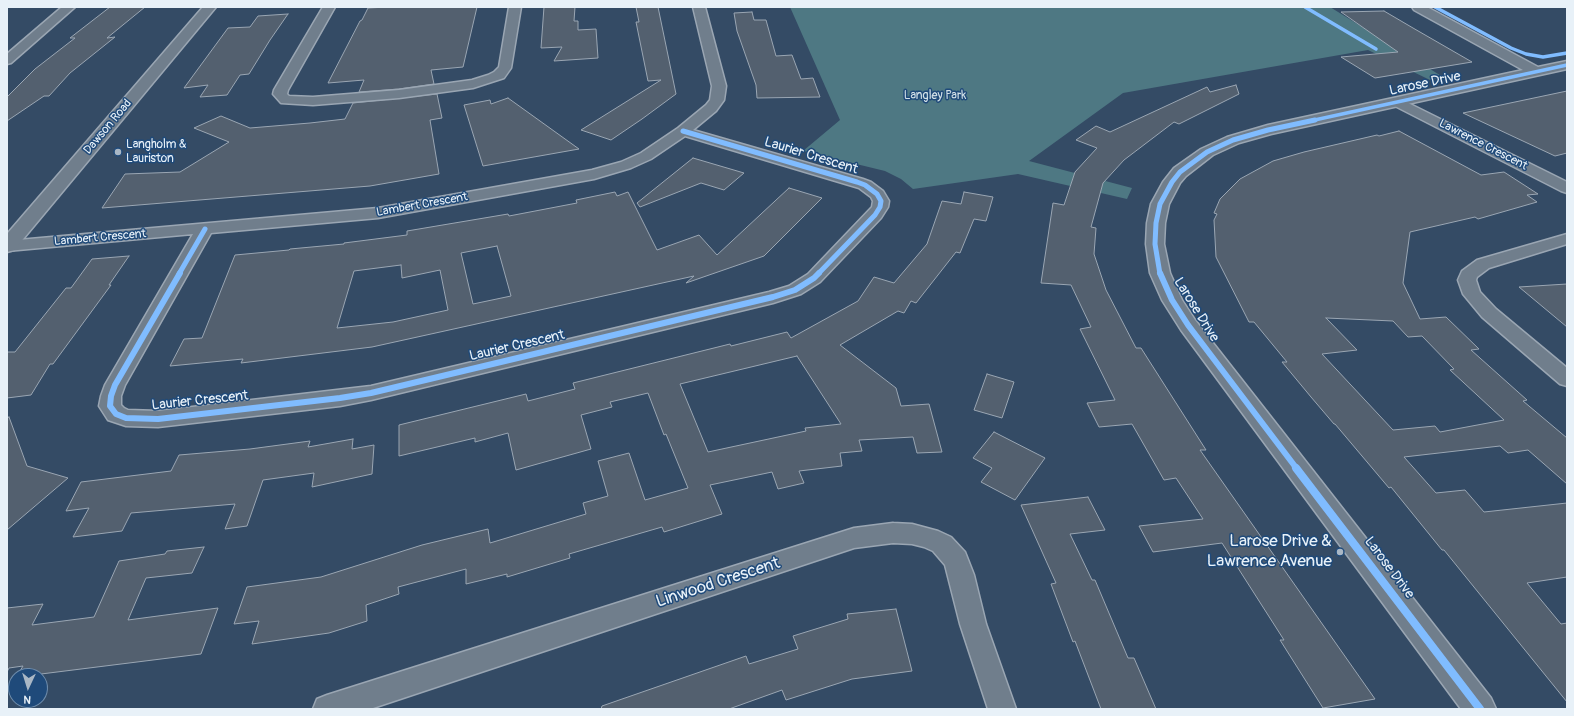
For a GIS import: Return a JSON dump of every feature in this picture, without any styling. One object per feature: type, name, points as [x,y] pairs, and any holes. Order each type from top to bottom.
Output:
[{"type":"street","points":[[7,60],[68,7]]},
{"type":"street","name":"Dawson Road","points":[[7,246],[210,7]]},
{"type":"street","points":[[329,7],[281,90],[280,94],[286,100],[313,101],[392,95],[473,84],[493,78],[499,75],[505,68],[515,7]]},
{"type":"street","name":"Lambert Crescent","points":[[7,246],[206,229],[395,210],[594,174],[635,162],[683,131],[715,104],[719,91],[699,7]]},
{"type":"street","points":[[1418,7],[1537,72]]},
{"type":"street","name":"Larose Drive","points":[[1480,709],[1191,330],[1169,294],[1157,261],[1155,234],[1160,204],[1172,182],[1180,172],[1197,158],[1219,146],[1248,135],[1567,65]]},
{"type":"street","name":"Lawrence Crescent","points":[[1398,102],[1567,188]]},
{"type":"street","name":"Laurier Crescent","points":[[206,229],[116,385],[111,396],[110,406],[116,414],[126,418],[158,419],[332,399],[371,393],[773,297],[795,290],[814,278],[875,215],[880,207],[881,201],[877,194],[865,185],[683,131]]},
{"type":"street","points":[[1567,239],[1483,264],[1468,275],[1467,280],[1472,294],[1489,313],[1567,380]]},
{"type":"street","name":"Linwood Crescent","points":[[327,709],[854,538],[893,533],[912,534],[929,538],[942,544],[956,560],[962,575],[973,624],[1002,709]]},
{"type":"green space","name":"Langley Park","points":[[790,7],[1330,7],[1443,77],[1430,80],[1368,50],[1123,93],[1029,161],[1132,188],[1127,199],[1018,174],[913,189],[901,179],[885,171],[803,151],[840,120]]},
{"type":"building","points":[[110,7],[145,7],[107,38],[115,37],[70,73],[49,96],[44,96],[7,121],[7,97],[35,69],[75,38],[70,38]]},
{"type":"building","points":[[477,7],[463,67],[431,70],[434,84],[399,89],[359,92],[364,80],[328,83],[368,8]]},
{"type":"building","points":[[544,7],[575,7],[574,21],[578,21],[578,30],[596,29],[598,58],[554,61],[562,47],[541,48]]},
{"type":"building","points":[[636,7],[658,7],[676,94],[611,140],[581,130],[661,80],[648,81],[636,22],[639,22]]},
{"type":"building","points":[[1384,11],[1472,62],[1375,78],[1341,57],[1398,52],[1341,12]]},
{"type":"building","points":[[752,12],[754,20],[766,20],[776,56],[792,55],[801,79],[813,78],[820,97],[757,98],[756,85],[737,31],[734,13]]},
{"type":"building","points":[[288,14],[249,74],[240,75],[227,95],[200,97],[208,85],[184,88],[228,28],[250,27],[258,16]]},
{"type":"building","points":[[1236,85],[1239,94],[1179,124],[1174,122],[1124,160],[1103,183],[1091,227],[1096,228],[1094,254],[1106,290],[1136,348],[1141,348],[1206,450],[1200,450],[1375,699],[1323,708],[1280,640],[1284,640],[1222,543],[1153,552],[1139,526],[1203,519],[1176,478],[1164,480],[1132,424],[1099,427],[1087,403],[1115,400],[1080,329],[1091,327],[1071,285],[1041,283],[1053,203],[1064,205],[1075,172],[1097,148],[1076,140],[1096,126],[1110,132],[1207,87],[1210,92]]},
{"type":"building","points":[[1567,91],[1567,153],[1555,156],[1463,113]]},
{"type":"building","points":[[437,94],[442,118],[430,120],[439,174],[370,186],[102,208],[125,174],[180,172],[229,142],[194,128],[221,116],[250,128],[310,123],[345,119],[353,103]]},
{"type":"building","points":[[508,98],[579,149],[483,166],[464,105],[490,100],[491,104]]},
{"type":"building","points":[[1399,131],[1481,175],[1504,172],[1538,194],[1527,195],[1537,202],[1478,219],[1475,217],[1410,232],[1403,283],[1420,319],[1446,317],[1479,349],[1471,350],[1527,400],[1523,401],[1567,438],[1567,484],[1528,450],[1508,453],[1500,446],[1404,457],[1436,493],[1465,490],[1484,512],[1567,503],[1567,577],[1527,583],[1561,624],[1567,623],[1567,702],[1444,550],[1442,550],[1391,487],[1389,488],[1282,362],[1287,362],[1254,322],[1249,322],[1216,257],[1214,220],[1217,214],[1214,213],[1220,199],[1240,179],[1273,161],[1304,152],[1377,135],[1379,136]],"holes":[[[1326,318],[1393,321],[1408,337],[1422,336],[1454,369],[1450,370],[1504,420],[1440,432],[1435,426],[1393,430],[1322,354],[1357,350]]]},
{"type":"building","points":[[693,158],[744,173],[724,190],[701,183],[640,207],[637,203]]},
{"type":"building","points":[[789,188],[822,198],[764,256],[686,283],[694,276],[372,347],[241,363],[243,359],[170,366],[184,339],[202,338],[235,255],[344,244],[407,235],[407,231],[508,214],[509,216],[577,203],[576,200],[615,192],[617,196],[628,192],[657,250],[699,235],[717,255]],"holes":[[[497,246],[511,296],[473,304],[461,253]],[[401,265],[402,278],[440,270],[448,310],[393,322],[337,328],[354,271]]]},
{"type":"building","points":[[964,192],[993,197],[986,221],[974,219],[960,253],[956,252],[916,303],[911,301],[904,313],[898,311],[840,345],[896,388],[901,406],[929,404],[942,452],[917,453],[913,437],[859,440],[862,451],[840,453],[842,466],[799,471],[804,483],[778,489],[772,472],[710,485],[722,514],[664,532],[662,527],[569,554],[570,558],[507,577],[507,574],[466,584],[466,569],[398,587],[399,594],[366,605],[367,621],[329,633],[252,644],[259,621],[234,624],[247,587],[321,577],[422,545],[488,529],[490,543],[586,514],[583,503],[608,496],[598,461],[629,453],[645,500],[688,488],[666,434],[664,435],[648,393],[610,402],[612,407],[581,415],[591,449],[516,470],[508,433],[475,442],[475,438],[399,456],[399,425],[526,394],[528,401],[575,389],[573,383],[730,344],[731,346],[787,332],[791,338],[858,301],[874,277],[894,283],[927,244],[942,201],[961,204]],"holes":[[[797,356],[841,424],[805,428],[806,431],[708,452],[680,384]]]},
{"type":"building","points":[[129,256],[109,285],[111,285],[53,364],[50,364],[31,395],[7,398],[7,352],[15,352],[66,288],[71,288],[92,259]]},
{"type":"building","points":[[1567,284],[1567,327],[1519,287]]},
{"type":"building","points":[[987,374],[1014,382],[1002,418],[974,410]]},
{"type":"building","points":[[9,417],[27,466],[68,478],[7,530],[7,418]]},
{"type":"building","points":[[994,432],[1045,458],[1015,500],[981,482],[992,468],[973,458]]},
{"type":"building","points":[[353,439],[352,449],[374,445],[372,474],[312,487],[314,473],[263,480],[247,526],[225,529],[235,504],[131,513],[122,531],[73,537],[89,508],[66,511],[81,482],[171,471],[179,455],[250,449],[310,441],[308,447]]},
{"type":"building","points":[[1088,497],[1105,530],[1070,534],[1092,580],[1095,580],[1128,658],[1134,658],[1156,709],[1101,709],[1051,584],[1056,583],[1021,505]]},
{"type":"building","points":[[204,547],[192,573],[146,578],[128,620],[218,608],[201,654],[48,673],[48,668],[22,668],[23,666],[8,668],[7,672],[7,608],[43,604],[32,625],[94,617],[119,561],[165,554],[167,551]]},
{"type":"building","points":[[896,609],[912,671],[852,679],[786,700],[782,690],[729,709],[601,709],[602,706],[746,656],[749,664],[798,649],[793,636],[848,619],[847,614]]},
{"type":"cycle path","points":[[1305,7],[1376,49]]},
{"type":"cycle path","points":[[1435,7],[1511,48],[1526,54],[1543,57],[1567,53]]},
{"type":"cycle path","points":[[1480,709],[1188,325],[1172,300],[1160,273],[1155,244],[1156,223],[1160,204],[1172,182],[1180,172],[1207,152],[1233,140],[1268,130],[1567,65]]},
{"type":"cycle path","points":[[205,229],[115,385],[111,396],[110,406],[116,414],[126,418],[158,419],[340,398],[371,393],[773,297],[795,290],[814,278],[875,215],[880,207],[881,201],[877,194],[865,185],[683,131]]},
{"type":"place","name":"Langholm & Lauriston","points":[[118,152]]},
{"type":"place","name":"Larose Drive & Lawrence Avenue","points":[[1340,552]]}]
